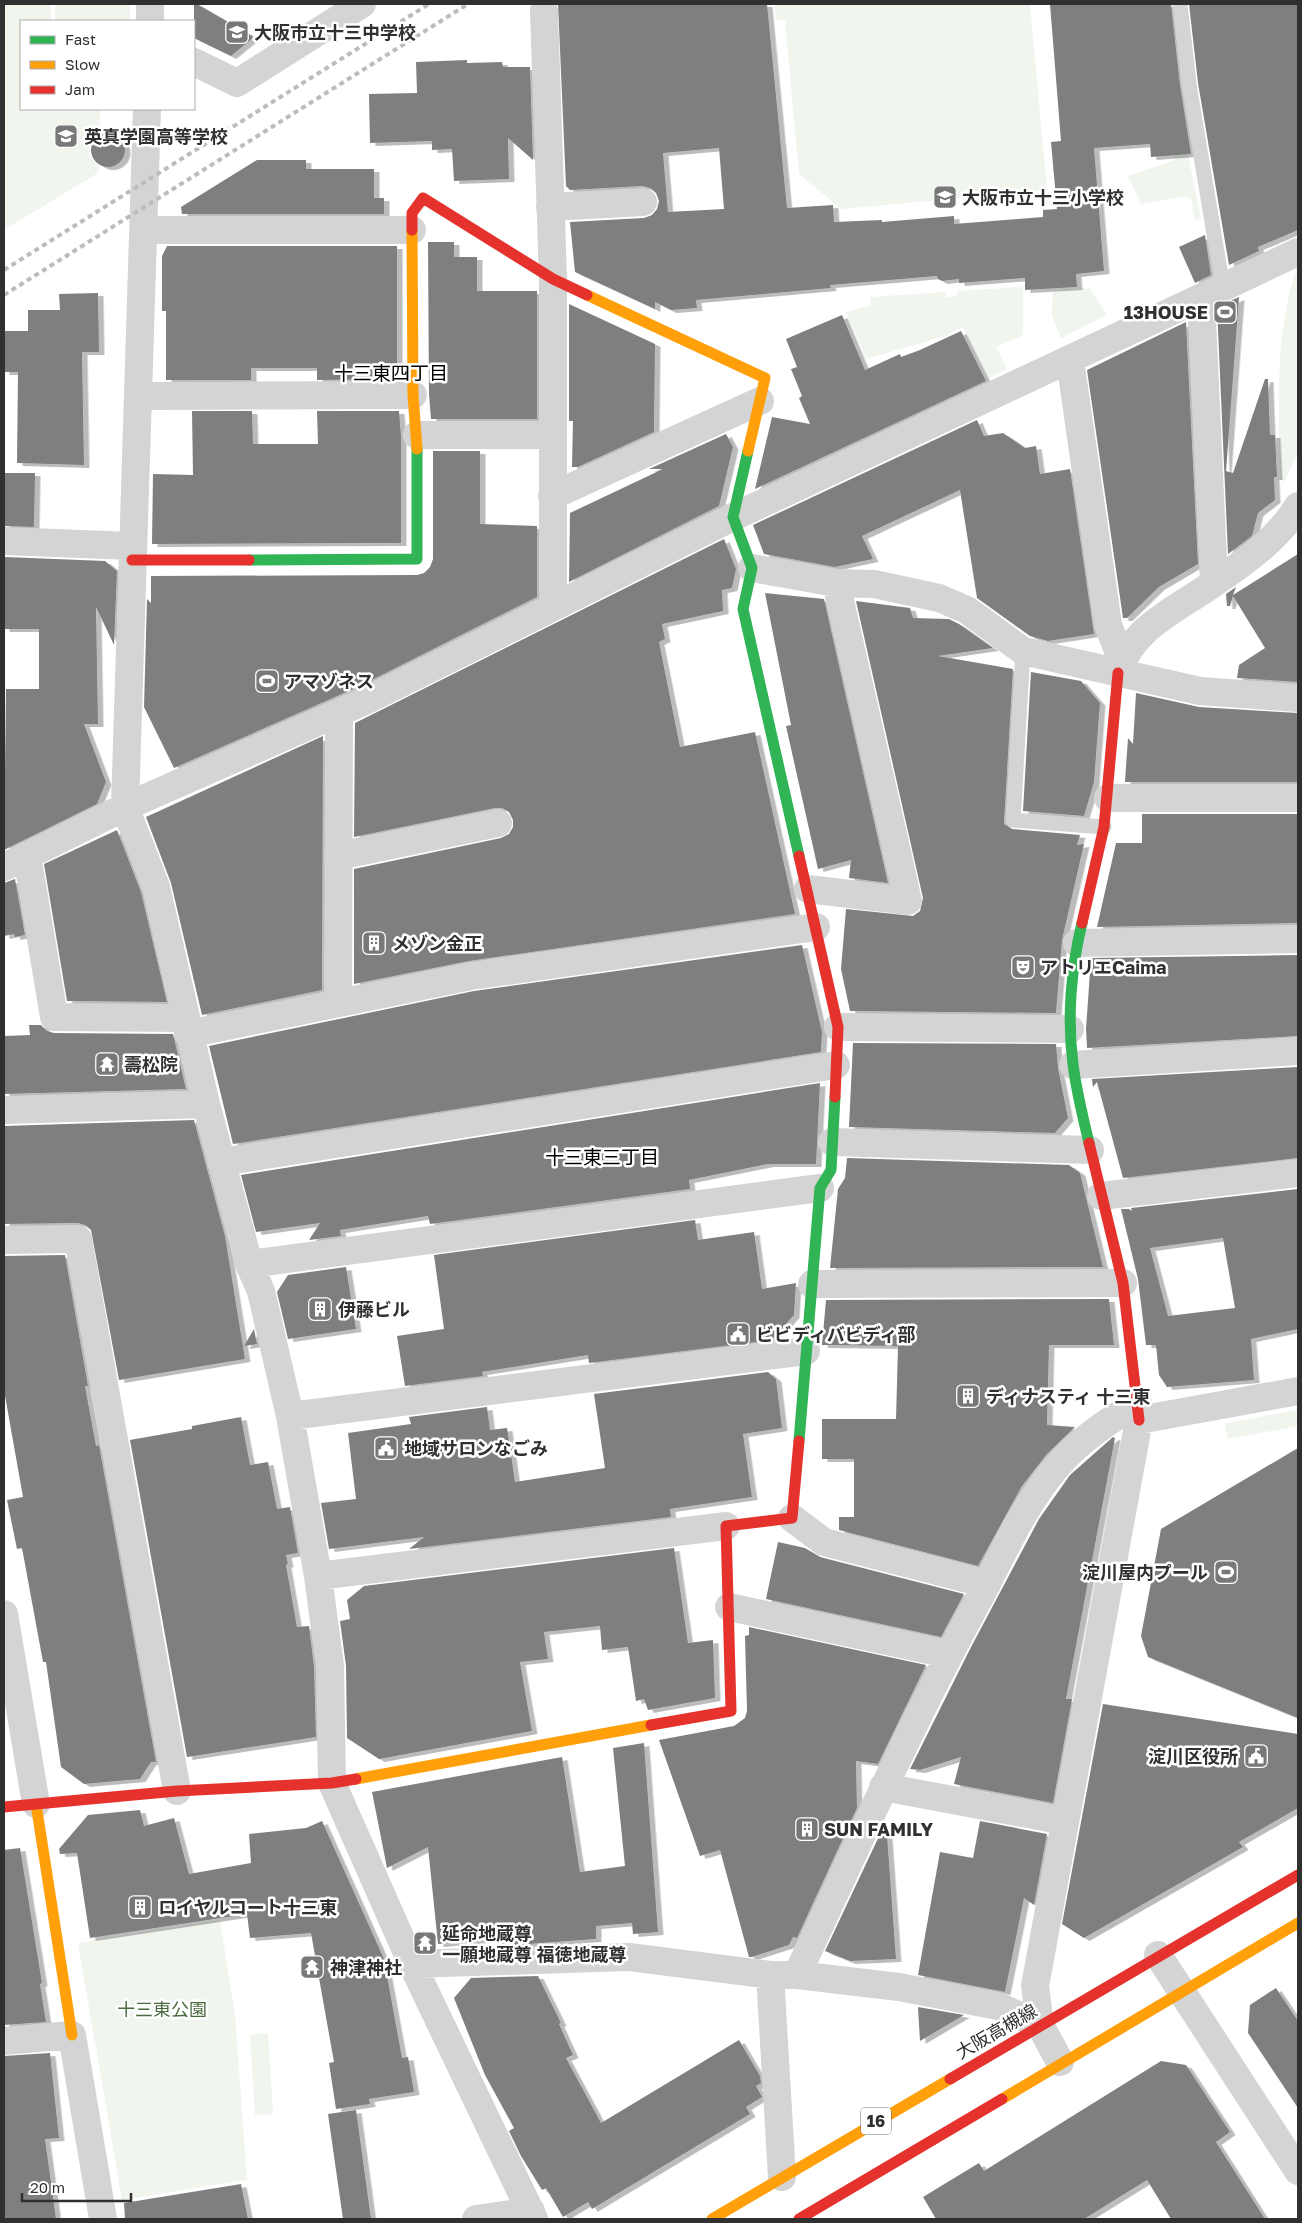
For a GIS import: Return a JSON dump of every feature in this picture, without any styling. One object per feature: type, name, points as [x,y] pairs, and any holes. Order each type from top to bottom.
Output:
[{"type":"street","points":[[150,4],[150,20]]},
{"type":"street","points":[[195,62],[237,83],[362,4]]},
{"type":"street","points":[[544,12],[554,279],[553,608]]},
{"type":"street","points":[[147,110],[125,807],[156,887],[186,1026],[249,1264],[261,1290],[290,1416],[318,1576],[330,1666],[332,1782],[412,1964],[532,2215],[476,2219]]},
{"type":"street","points":[[4,541],[132,553],[417,559],[417,435],[413,395],[412,213],[423,198],[554,279],[765,378],[733,517],[752,568],[743,609],[808,888],[838,1027],[832,1170],[820,1188],[792,1518]]},
{"type":"street","points":[[550,207],[643,202]]},
{"type":"street","points":[[144,230],[412,230]]},
{"type":"street","points":[[4,867],[125,807],[339,713],[733,517],[1298,252]]},
{"type":"street","points":[[1212,293],[1214,583]]},
{"type":"street","points":[[1060,2062],[1040,2025],[1035,1986],[1138,1412],[1123,1283],[1090,1150],[1073,1065],[1070,1029],[1077,943],[1104,828],[1120,667],[1108,625],[1070,360]]},
{"type":"street","points":[[138,396],[413,395]]},
{"type":"street","points":[[552,496],[760,401]]},
{"type":"street","points":[[417,435],[553,435]]},
{"type":"street","points":[[1120,667],[1139,634],[1156,620],[1214,583],[1272,539],[1298,506]]},
{"type":"street","points":[[752,568],[836,583],[874,584],[939,598],[967,610],[1023,651],[1120,667],[1200,692],[1298,698]]},
{"type":"street","points":[[808,888],[908,901],[836,583]]},
{"type":"street","points":[[338,1002],[339,713]]},
{"type":"street","points":[[1108,798],[1298,798]]},
{"type":"street","points":[[338,856],[498,823]]},
{"type":"street","points":[[28,855],[54,1017],[186,1026],[338,1002],[471,976],[816,927]]},
{"type":"street","points":[[1077,943],[1298,939]]},
{"type":"street","points":[[838,1027],[1070,1029]]},
{"type":"street","points":[[1073,1065],[1298,1051]]},
{"type":"street","points":[[221,1162],[836,1065]]},
{"type":"street","points":[[4,1110],[206,1104]]},
{"type":"street","points":[[832,1142],[1090,1150]]},
{"type":"street","points":[[1101,1196],[1298,1173]]},
{"type":"street","points":[[249,1264],[820,1188]]},
{"type":"street","points":[[4,1240],[78,1238],[177,1791]]},
{"type":"street","points":[[812,1284],[1123,1283]]},
{"type":"street","points":[[290,1416],[806,1351]]},
{"type":"street","points":[[796,1975],[883,1787],[948,1654],[1031,1502],[1058,1466],[1090,1434],[1138,1412],[1298,1391]]},
{"type":"street","points":[[318,1576],[792,1518],[824,1542],[987,1584]]},
{"type":"street","points":[[4,1807],[177,1791],[332,1782],[731,1711],[726,1526]]},
{"type":"street","points":[[729,1607],[948,1654]]},
{"type":"street","points":[[4,1614],[103,2219]]},
{"type":"street","points":[[883,1787],[1064,1821]]},
{"type":"street","name":"大阪高槻線","points":[[712,2219],[1158,1955],[1298,1875]]},
{"type":"street","name":"16","points":[[799,2219],[1060,2062],[1298,1923]]},
{"type":"street","points":[[1158,1955],[1298,2171]]},
{"type":"street","points":[[412,1964],[629,1957],[662,1960],[770,1975],[796,1975],[899,1988],[998,2006],[1040,2025]]},
{"type":"street","points":[[770,1975],[782,2177]]},
{"type":"street","points":[[4,2041],[72,2035]]},
{"type":"lane","points":[[1180,4],[1212,293]]},
{"type":"lane","points":[[1023,651],[1013,820],[1104,828]]},
{"type":"green space","name":"英真学園高等学校","points":[[4,4],[51,4],[51,20],[20,20],[20,110],[100,110],[99,134],[90,140],[90,157],[99,166],[98,173],[4,230]]},
{"type":"green space","points":[[55,4],[130,4],[130,20],[55,20]]},
{"type":"green space","points":[[774,4],[1030,4],[1047,190],[841,209],[799,174],[785,20],[776,20]]},
{"type":"green space","points":[[1183,129],[1201,219],[1195,220],[1191,200],[1185,196],[1141,204],[1128,176],[1175,160],[1173,144]]},
{"type":"green space","points":[[1296,269],[1298,269],[1298,452],[1285,481],[1280,480],[1279,374],[1284,321]]},
{"type":"green space","points":[[1023,287],[1023,335],[996,347],[1007,369],[989,378],[963,327],[945,336],[866,359],[846,312],[870,306],[870,297],[945,292],[946,297],[957,296],[957,291]]},
{"type":"green space","points":[[1090,288],[1107,315],[1061,338],[1052,315],[1053,291]]},
{"type":"green space","points":[[1298,1410],[1298,1426],[1228,1439],[1225,1423]]},
{"type":"green space","name":"十三東公園","points":[[220,1920],[235,2015],[247,2180],[122,2200],[78,1943]]},
{"type":"green space","points":[[268,2033],[273,2114],[255,2115],[250,2035]]},
{"type":"building","points":[[194,4],[197,4],[254,37],[231,56],[195,38]]},
{"type":"building","points":[[558,4],[767,4],[787,208],[833,205],[834,222],[882,220],[882,222],[954,216],[954,224],[1043,217],[1043,210],[1057,209],[1051,142],[1061,141],[1050,4],[1171,4],[1180,85],[1191,154],[1151,157],[1150,144],[1094,148],[1104,271],[1076,274],[1077,287],[1025,290],[1025,278],[959,283],[959,279],[942,281],[937,276],[830,285],[831,288],[696,300],[697,308],[671,310],[655,302],[655,309],[575,272],[570,222],[644,218],[652,215],[657,209],[659,201],[656,193],[650,188],[643,186],[570,190],[566,186]],"holes":[[[719,148],[724,209],[668,212],[663,153]]]},
{"type":"building","points":[[1189,4],[1298,4],[1298,230],[1258,247],[1259,251],[1229,265],[1198,83]]},
{"type":"building","points":[[467,60],[467,63],[502,62],[503,67],[530,67],[533,160],[508,138],[509,179],[454,181],[452,149],[432,150],[432,141],[370,143],[369,94],[417,93],[416,62]]},
{"type":"building","points":[[108,133],[120,138],[125,150],[120,162],[108,167],[96,162],[91,150],[96,138]]},
{"type":"building","points":[[257,160],[306,160],[306,169],[374,169],[374,198],[384,198],[384,214],[182,214],[181,207]]},
{"type":"building","points":[[1205,235],[1211,275],[1195,283],[1179,247]]},
{"type":"building","points":[[428,242],[454,242],[454,257],[477,257],[477,291],[537,291],[537,419],[431,419],[429,394]]},
{"type":"building","points":[[167,246],[397,246],[397,379],[317,380],[317,368],[251,368],[251,380],[166,380],[166,311],[162,311],[162,256]]},
{"type":"building","points":[[98,293],[99,352],[82,352],[84,465],[17,463],[18,372],[4,372],[4,331],[28,331],[28,310],[60,310],[59,294]]},
{"type":"building","points":[[1239,297],[1226,471],[1233,473],[1265,379],[1268,379],[1270,435],[1275,435],[1277,477],[1274,477],[1275,500],[1258,513],[1252,536],[1228,554],[1217,307]]},
{"type":"building","points":[[569,304],[655,344],[654,432],[578,467],[572,467],[573,421],[569,421]]},
{"type":"building","points":[[842,315],[865,370],[900,354],[901,357],[920,350],[961,331],[986,381],[755,489],[772,417],[810,424],[799,398],[802,396],[791,369],[797,367],[786,339]]},
{"type":"building","points":[[1186,322],[1198,564],[1159,587],[1127,618],[1123,618],[1087,370]]},
{"type":"building","points":[[192,411],[252,411],[253,444],[318,444],[317,411],[399,411],[401,436],[401,543],[152,544],[153,474],[193,475]]},
{"type":"building","points":[[977,420],[984,436],[1003,433],[1025,448],[1036,446],[1040,474],[1070,469],[1094,634],[1048,641],[1030,636],[977,598],[960,490],[862,536],[873,559],[835,567],[764,554],[753,525]]},
{"type":"building","points":[[726,434],[733,447],[719,506],[569,582],[570,513],[663,469],[649,469]]},
{"type":"building","points":[[433,451],[480,451],[480,524],[537,526],[537,597],[358,687],[174,768],[144,707],[147,599],[151,603],[151,576],[417,575],[424,573],[430,567],[433,559]]},
{"type":"building","points":[[4,473],[35,473],[34,527],[4,526]]},
{"type":"building","points":[[724,539],[736,569],[732,588],[722,590],[723,611],[662,624],[665,639],[659,642],[680,747],[755,732],[795,914],[469,961],[354,984],[354,869],[501,838],[509,834],[513,827],[513,820],[509,812],[502,808],[495,808],[354,837],[355,723]]},
{"type":"building","points":[[1298,554],[1298,682],[1237,678],[1239,665],[1265,648],[1233,596],[1230,606],[1227,606],[1226,594],[1236,587],[1233,595]]},
{"type":"building","points":[[5,557],[105,561],[117,571],[114,645],[96,607],[98,724],[84,724],[106,782],[97,804],[4,850],[6,689],[39,689],[39,629],[4,629]]},
{"type":"building","points":[[765,593],[824,599],[888,883],[849,878],[851,860],[818,869],[786,726],[791,725]]},
{"type":"building","points":[[856,601],[910,608],[913,618],[949,619],[993,648],[938,656],[1013,669],[1004,824],[1012,829],[1080,835],[1077,845],[1084,844],[1062,940],[1056,1013],[850,1011],[841,969],[846,909],[913,916],[920,911],[923,898]]},
{"type":"building","points":[[1031,672],[1081,681],[1100,703],[1094,782],[1084,816],[1023,811]]},
{"type":"building","points":[[1136,693],[1199,707],[1298,713],[1298,782],[1125,782],[1128,738],[1133,744]]},
{"type":"building","points":[[323,736],[322,990],[202,1015],[171,883],[146,817]]},
{"type":"building","points":[[1142,814],[1298,814],[1298,923],[1097,927],[1116,843],[1142,843]]},
{"type":"building","points":[[117,830],[141,892],[167,1002],[67,1001],[44,864]]},
{"type":"building","points":[[15,879],[25,935],[15,937],[14,934],[4,936],[4,883]]},
{"type":"building","points":[[802,945],[822,1032],[821,1052],[233,1144],[209,1046],[474,991]]},
{"type":"building","points":[[1298,955],[1298,1036],[1087,1048],[1086,1029],[1091,958]]},
{"type":"building","name":"壽松院","points":[[29,1025],[41,1025],[47,1031],[54,1033],[173,1034],[186,1089],[4,1094],[4,1036],[30,1035]]},
{"type":"building","points":[[853,1043],[1056,1044],[1058,1068],[1068,1118],[1055,1133],[849,1127]]},
{"type":"building","points":[[1298,1067],[1298,1158],[1123,1178],[1097,1082],[1093,1087],[1092,1079]]},
{"type":"building","points":[[820,1083],[816,1164],[768,1164],[689,1180],[690,1189],[430,1224],[428,1216],[340,1230],[341,1236],[309,1240],[320,1223],[256,1232],[241,1175]]},
{"type":"building","points":[[194,1120],[225,1236],[245,1359],[119,1380],[91,1230],[85,1225],[78,1223],[4,1224],[4,1126]]},
{"type":"building","points":[[847,1158],[1069,1165],[1080,1173],[1103,1267],[830,1268],[838,1189],[845,1178]]},
{"type":"building","points":[[1298,1189],[1298,1329],[1251,1339],[1254,1380],[1167,1387],[1159,1375],[1156,1345],[1146,1345],[1138,1279],[1121,1209],[1132,1211],[1131,1208]],"holes":[[[1223,1238],[1235,1308],[1168,1316],[1150,1248]]]},
{"type":"building","points":[[695,1220],[698,1240],[754,1232],[762,1289],[796,1283],[794,1315],[772,1340],[589,1363],[588,1355],[482,1372],[483,1376],[405,1386],[397,1336],[444,1329],[434,1255]]},
{"type":"building","points":[[65,1255],[88,1386],[85,1386],[96,1446],[99,1445],[156,1762],[151,1762],[140,1779],[84,1784],[61,1767],[46,1662],[43,1662],[22,1548],[17,1549],[7,1500],[23,1497],[4,1390],[4,1256]]},
{"type":"building","name":"伊藤ビル","points":[[346,1267],[356,1329],[288,1339],[277,1292],[288,1275]]},
{"type":"building","points":[[1109,1299],[1114,1345],[1049,1345],[1047,1425],[1075,1427],[1047,1454],[1022,1486],[978,1566],[839,1530],[839,1517],[854,1517],[854,1459],[822,1459],[822,1419],[896,1419],[898,1346],[822,1345],[826,1300]]},
{"type":"building","points":[[254,1329],[257,1344],[244,1346]]},
{"type":"building","points":[[768,1372],[776,1379],[782,1428],[743,1434],[752,1497],[670,1509],[671,1517],[409,1549],[424,1537],[329,1549],[321,1503],[356,1499],[348,1433],[411,1424],[409,1417],[487,1407],[490,1430],[507,1428],[515,1482],[605,1468],[594,1394]]},
{"type":"building","points":[[241,1417],[250,1465],[268,1462],[277,1509],[290,1507],[298,1553],[286,1555],[288,1564],[286,1565],[297,1627],[309,1626],[314,1667],[316,1737],[187,1757],[130,1440],[192,1429],[192,1426]]},
{"type":"building","points":[[1113,1437],[1115,1438],[1066,1699],[1072,1699],[1053,1803],[954,1784],[961,1757],[920,1770],[910,1769],[970,1649],[1039,1519],[1070,1475]]},
{"type":"building","name":"淀川屋内プール","points":[[1298,1448],[1298,1718],[1148,1657],[1141,1636],[1161,1529]]},
{"type":"building","points":[[778,1542],[805,1548],[820,1557],[964,1594],[941,1637],[766,1599]]},
{"type":"building","points":[[674,1548],[688,1643],[713,1640],[715,1698],[648,1710],[644,1699],[636,1701],[628,1647],[602,1650],[600,1626],[544,1632],[548,1659],[520,1662],[532,1731],[379,1759],[347,1738],[346,1666],[340,1621],[350,1619],[347,1600],[364,1586]]},
{"type":"building","points":[[749,1627],[926,1665],[878,1764],[856,1761],[857,1808],[797,1938],[793,1937],[789,1945],[752,1957],[749,1957],[720,1850],[700,1856],[659,1740],[734,1726],[745,1718],[747,1711],[745,1636],[749,1635]]},
{"type":"building","points":[[1103,1704],[1298,1734],[1298,1808],[1239,1842],[1243,1847],[1084,1938],[1062,1924]]},
{"type":"building","points":[[644,1743],[658,1932],[633,1934],[632,1923],[596,1926],[596,1939],[500,1946],[507,1938],[438,1944],[428,1847],[387,1868],[372,1792],[562,1757],[580,1872],[625,1866],[613,1748]]},
{"type":"building","points":[[140,1810],[144,1826],[174,1818],[189,1874],[251,1863],[249,1834],[306,1828],[322,1821],[384,1959],[402,2058],[408,2057],[414,2092],[369,2099],[370,2104],[336,2109],[329,2063],[334,2062],[311,1933],[250,1938],[247,1914],[90,1938],[77,1853],[60,1854],[59,1849],[88,1815]]},
{"type":"building","points":[[980,1821],[1047,1834],[1034,1905],[1024,1898],[1005,1992],[918,1975],[940,1852],[973,1858]]},
{"type":"building","points":[[881,1832],[887,1835],[896,1959],[850,1961],[825,1951]]},
{"type":"building","points":[[20,1848],[42,1983],[40,1984],[46,2022],[4,2025],[4,1850]]},
{"type":"building","points":[[538,1976],[561,2023],[559,2024],[573,2055],[566,2058],[601,2123],[739,2040],[760,2076],[761,2083],[756,2086],[762,2097],[746,2107],[750,2114],[592,2209],[588,2202],[563,2217],[546,2188],[542,2190],[521,2156],[509,2131],[514,2128],[485,2075],[454,1998],[471,1978]]},
{"type":"building","points":[[1276,1988],[1298,2021],[1298,2108],[1248,2033],[1250,2005]]},
{"type":"building","points":[[918,2007],[964,2015],[920,2041]]},
{"type":"building","points":[[50,2053],[59,2138],[45,2139],[56,2219],[4,2219],[4,2056]]},
{"type":"building","points":[[1161,2061],[1186,2065],[1230,2132],[1216,2142],[1265,2219],[1171,2219],[1147,2180],[1084,2219],[936,2219],[923,2197],[979,2163],[984,2171]]},
{"type":"building","points":[[356,2110],[371,2219],[343,2219],[328,2114]]},
{"type":"building","points":[[241,2184],[248,2219],[125,2219],[124,2203]]},
{"type":"railway","points":[[4,270],[429,4]]},
{"type":"railway","points":[[4,295],[468,4]]},
{"type":"traffic: fast","points":[[249,560],[417,559],[417,449]]},
{"type":"traffic: fast","points":[[748,451],[733,517],[752,568],[743,609],[799,856]]},
{"type":"traffic: fast","points":[[1082,923],[1075,958],[1070,1029],[1076,1084],[1089,1143]]},
{"type":"traffic: fast","points":[[799,1441],[820,1188],[831,1170],[835,1097]]},
{"type":"traffic: slow","points":[[412,230],[413,395],[417,449]]},
{"type":"traffic: slow","points":[[587,295],[765,378],[748,451]]},
{"type":"traffic: slow","points":[[356,1779],[651,1725]]},
{"type":"traffic: slow","points":[[36,1804],[72,2035]]},
{"type":"traffic: slow","points":[[1002,2099],[1298,1923]]},
{"type":"traffic: slow","points":[[712,2219],[950,2079]]},
{"type":"traffic: jam","points":[[412,230],[412,213],[423,198],[553,279],[587,295]]},
{"type":"traffic: jam","points":[[132,560],[249,560]]},
{"type":"traffic: jam","points":[[1082,923],[1104,827],[1118,673]]},
{"type":"traffic: jam","points":[[799,856],[838,1027],[835,1097]]},
{"type":"traffic: jam","points":[[1089,1143],[1123,1283],[1139,1420]]},
{"type":"traffic: jam","points":[[651,1725],[731,1711],[726,1526],[792,1518],[799,1441]]},
{"type":"traffic: jam","points":[[4,1807],[177,1791],[332,1783],[356,1779]]},
{"type":"traffic: jam","points":[[950,2079],[1298,1875]]},
{"type":"traffic: jam","points":[[799,2219],[1002,2099]]},
{"type":"place","name":"大阪市立十三中学校","points":[[237,32]]},
{"type":"place","name":"英真学園高等学校","points":[[66,136]]},
{"type":"place","name":"大阪市立十三小学校","points":[[945,197]]},
{"type":"place","name":"13HOUSE","points":[[1225,312]]},
{"type":"place","name":"アマゾネス","points":[[267,681]]},
{"type":"place","name":"メゾン金正","points":[[374,943]]},
{"type":"place","name":"アトリエCaima","points":[[1023,967]]},
{"type":"place","name":"壽松院","points":[[107,1064]]},
{"type":"place","name":"伊藤ビル","points":[[320,1309]]},
{"type":"place","name":"ビビディバビディ部","points":[[738,1334]]},
{"type":"place","name":"ディナスティ 十三東","points":[[968,1396]]},
{"type":"place","name":"地域サロンなごみ","points":[[386,1448]]},
{"type":"place","name":"淀川屋内プール","points":[[1226,1572]]},
{"type":"place","name":"淀川区役所","points":[[1256,1756]]},
{"type":"place","name":"SUN FAMILY","points":[[807,1829]]},
{"type":"place","name":"ロイヤルコート十三東","points":[[140,1907]]},
{"type":"place","name":"延命地蔵尊 一願地蔵尊 福徳地蔵尊","points":[[425,1943]]},
{"type":"place","name":"神津神社","points":[[312,1967]]},
{"type":"district","name":"十三東四丁目","points":[[391,372]]},
{"type":"district","name":"十三東三丁目","points":[[602,1156]]}]
